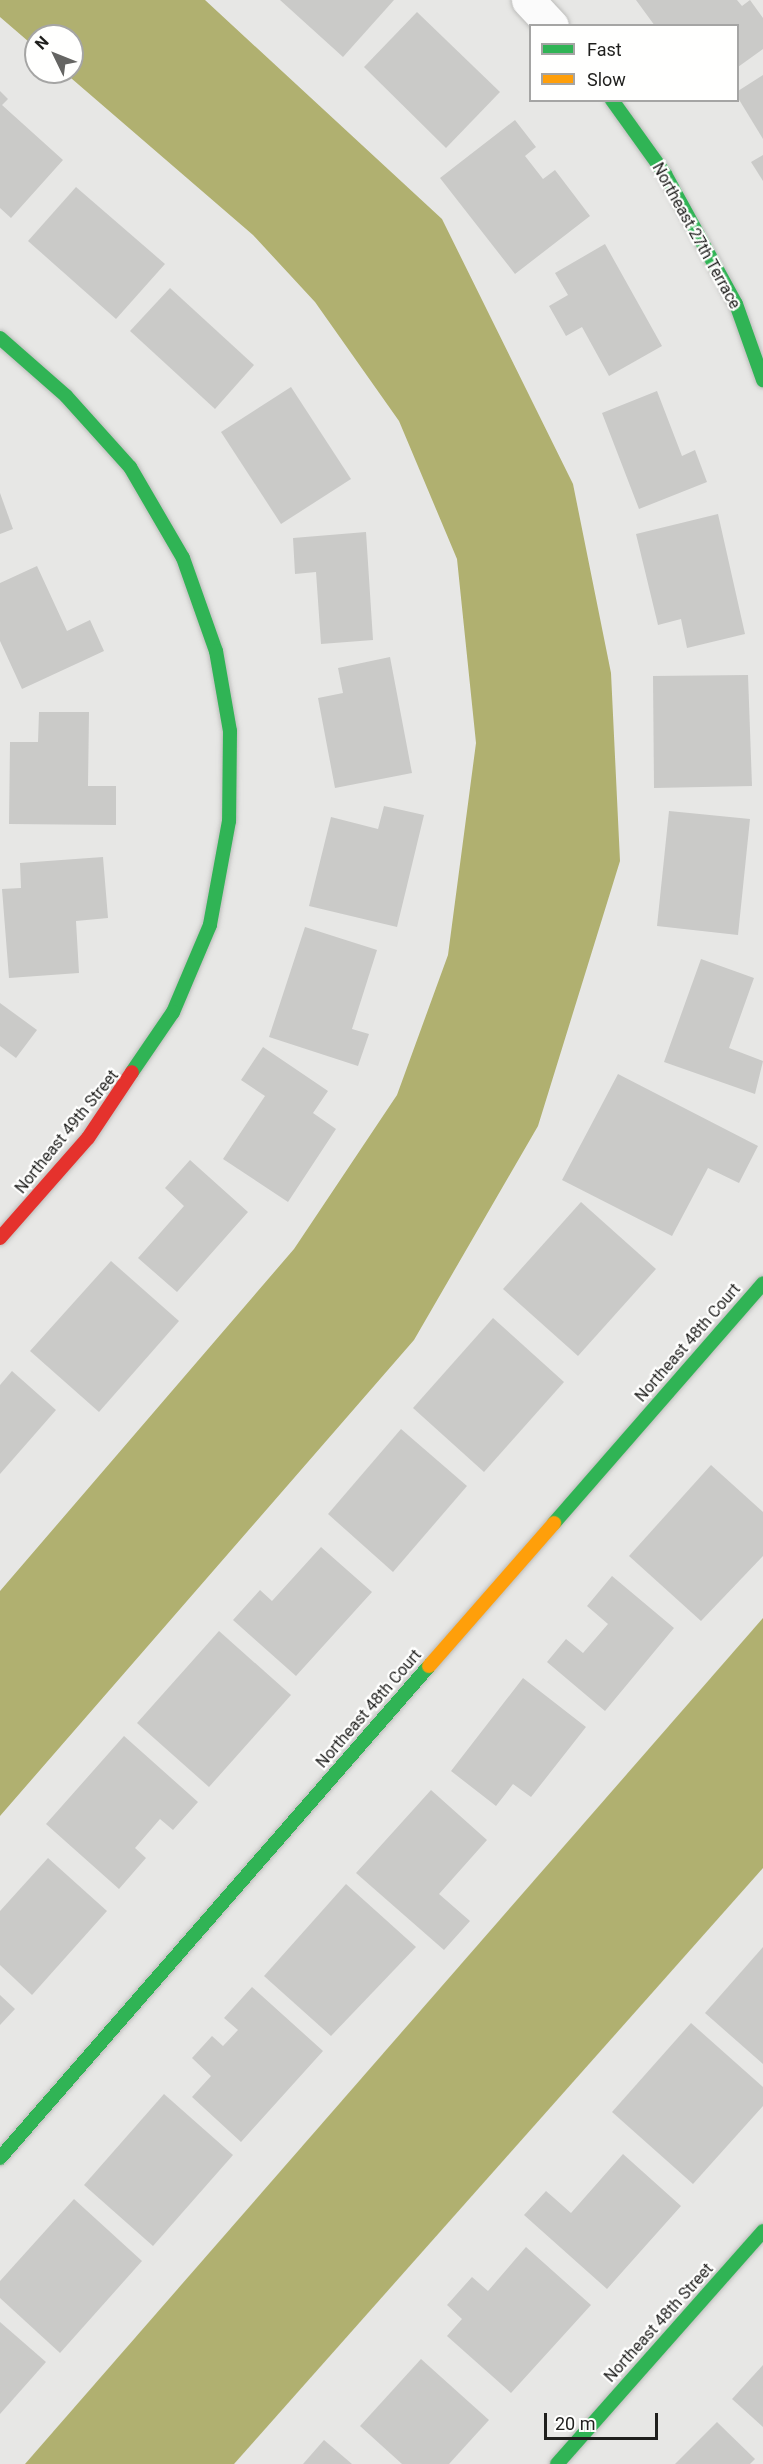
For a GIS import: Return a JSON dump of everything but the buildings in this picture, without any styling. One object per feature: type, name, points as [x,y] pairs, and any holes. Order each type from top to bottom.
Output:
[{"type":"street","points":[[528,0],[550,24]]},
{"type":"street","name":"Northeast 27th Terrace","points":[[613,102],[665,174],[736,304],[763,380]]},
{"type":"street","name":"Northeast 49th Street","points":[[0,338],[66,396],[130,467],[183,558],[216,651],[230,731],[229,821],[210,925],[173,1012],[88,1138],[0,1238]]},
{"type":"street","name":"Northeast 48th Court","points":[[0,2158],[763,1282]]},
{"type":"street","name":"Northeast 48th Street","points":[[557,2464],[763,2231]]},
{"type":"shaded area","points":[[0,0],[205,0],[442,219],[573,484],[611,673],[620,861],[538,1126],[414,1340],[0,1816],[0,1591],[294,1249],[397,1095],[448,955],[476,743],[457,559],[399,421],[315,302],[253,235],[78,84],[84,84],[84,24],[24,24],[24,38],[0,17]]},
{"type":"shaded area","points":[[763,1618],[763,1868],[234,2464],[25,2464]]},
{"type":"traffic: fast","points":[[613,102],[665,174],[736,304],[763,380]]},
{"type":"traffic: fast","points":[[0,338],[66,396],[130,467],[183,558],[216,651],[230,731],[229,821],[210,925],[173,1012],[132,1072]]},
{"type":"traffic: fast","points":[[554,1523],[763,1283]]},
{"type":"traffic: fast","points":[[0,2158],[429,1666]]},
{"type":"traffic: fast","points":[[557,2464],[763,2231]]},
{"type":"traffic: slow","points":[[429,1666],[554,1523]]},
{"type":"traffic: jam","points":[[0,1238],[88,1138],[132,1072]]}]
